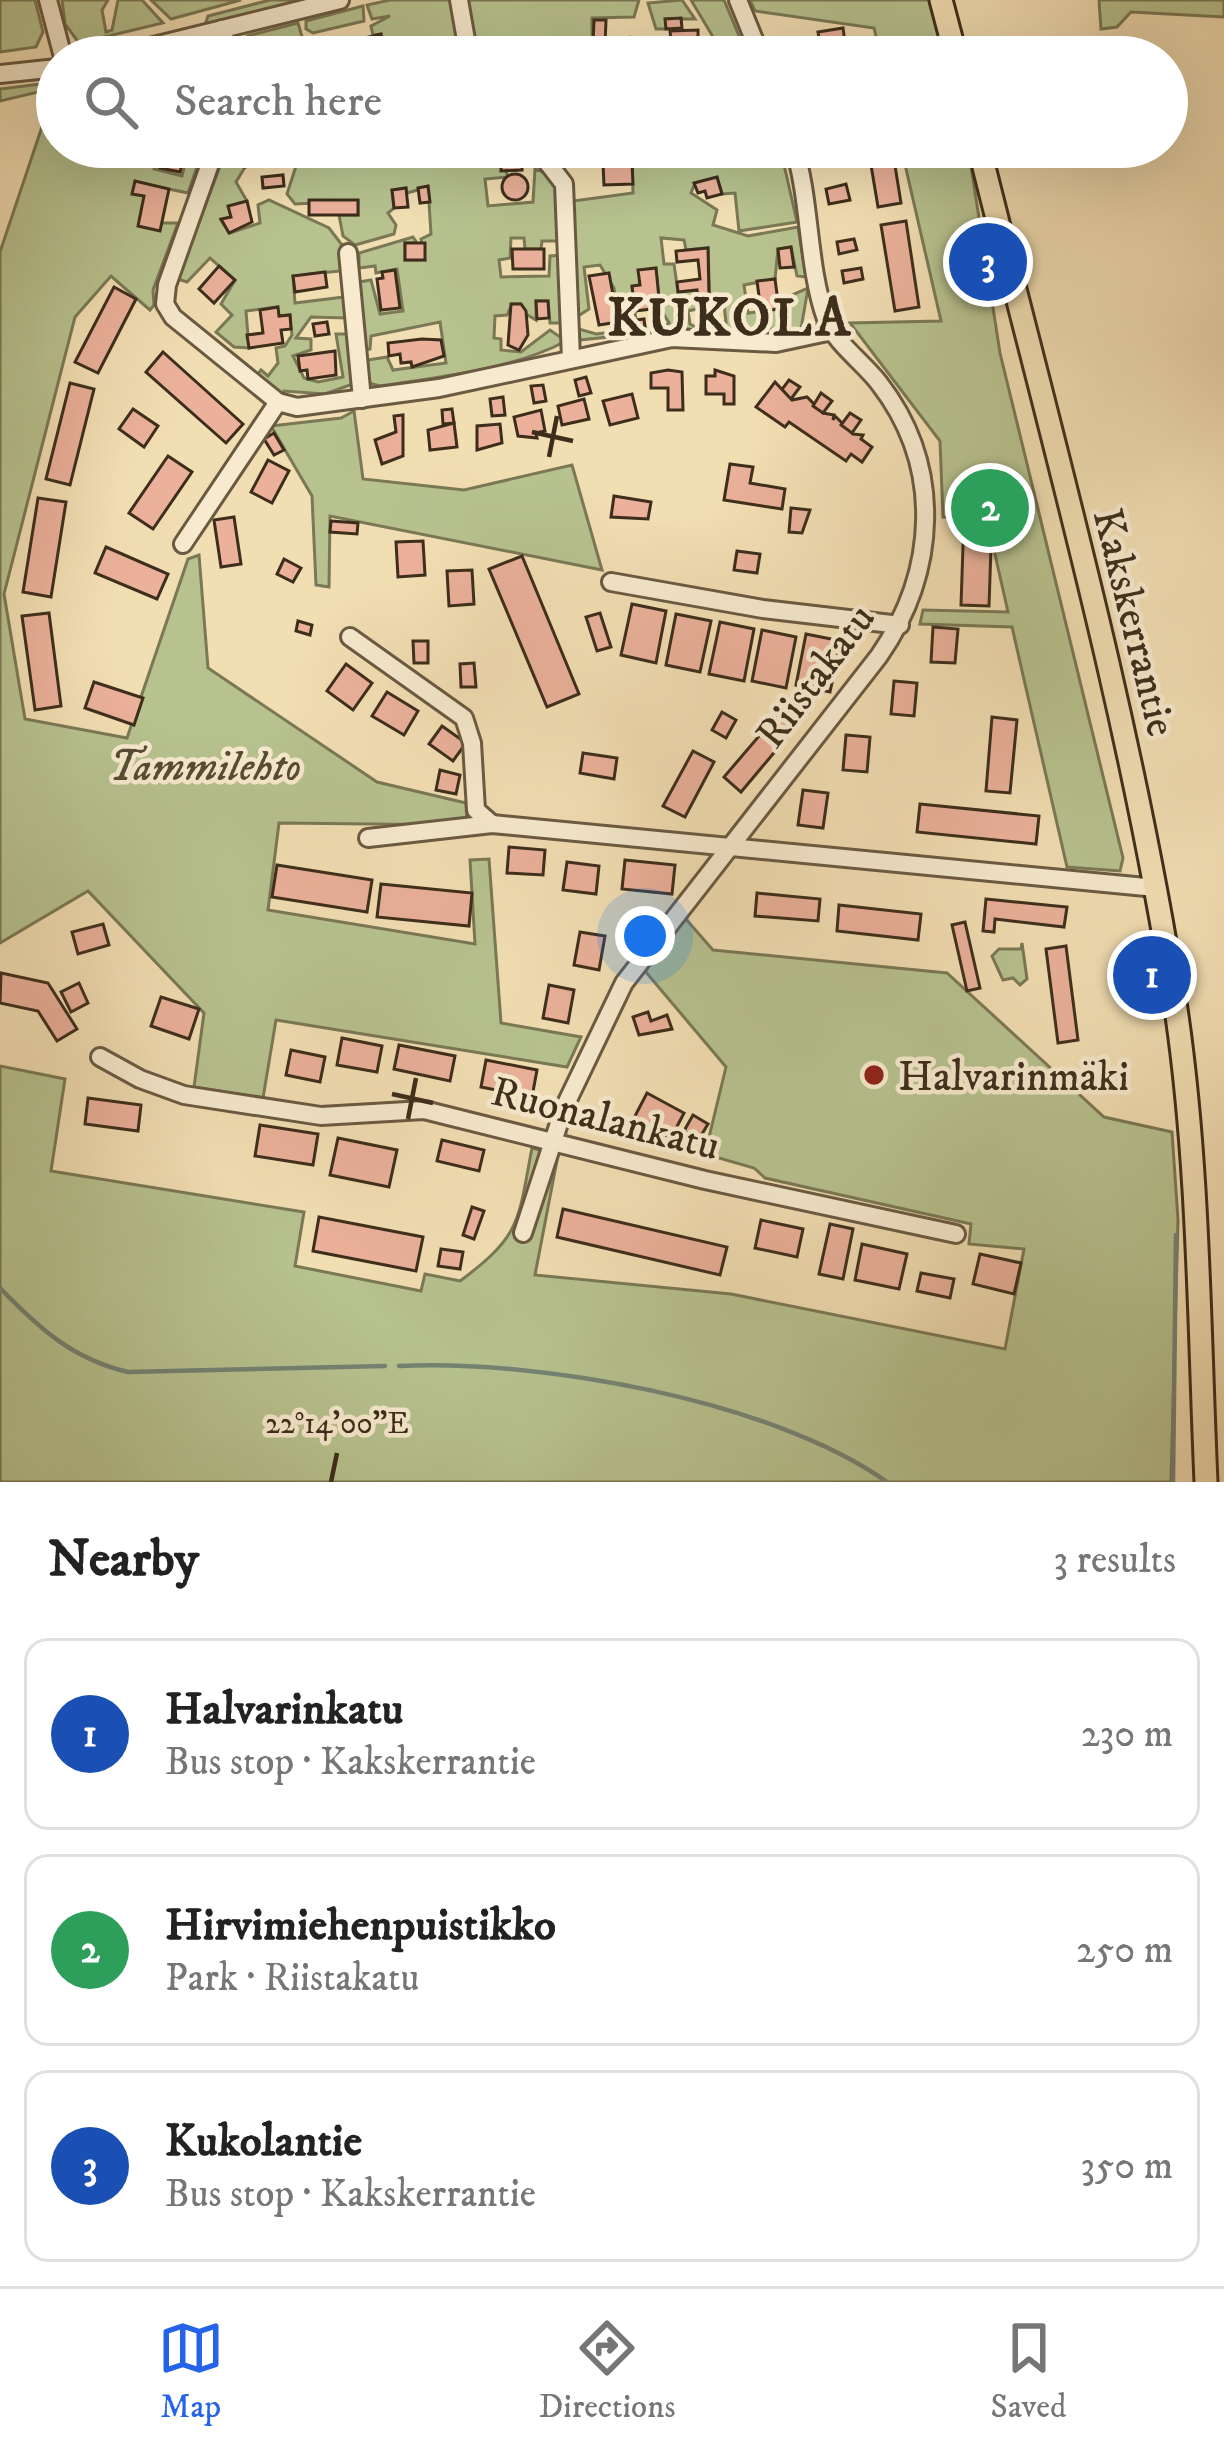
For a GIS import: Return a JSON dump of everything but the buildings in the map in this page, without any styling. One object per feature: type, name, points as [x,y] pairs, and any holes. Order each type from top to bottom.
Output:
[{"type":"main road","points":[[941,0],[950,36]]},
{"type":"main road","name":"Kakskerrantie","points":[[984,168],[1135,775],[1156,888],[1179,1036],[1213,1375],[1206,1482]]},
{"type":"street","points":[[48,0],[57,36]]},
{"type":"street","points":[[194,36],[340,0]]},
{"type":"street","points":[[459,0],[465,36]]},
{"type":"street","points":[[738,0],[753,36]]},
{"type":"street","points":[[222,29],[224,36]]},
{"type":"street","points":[[0,74],[36,70]]},
{"type":"street","points":[[209,168],[167,285],[165,304],[173,317],[278,402],[316,406],[672,338],[776,344],[832,331],[798,168]]},
{"type":"street","points":[[552,168],[564,184],[571,359]]},
{"type":"street","points":[[348,253],[362,399]]},
{"type":"street","name":"Riistakatu","points":[[523,1233],[551,1142],[624,983],[901,625],[918,581],[927,530],[916,450],[881,385],[832,331]]},
{"type":"street","points":[[183,544],[278,402]]},
{"type":"street","points":[[611,582],[763,610],[901,625]]},
{"type":"street","points":[[350,638],[464,718],[472,743],[476,809],[492,824]]},
{"type":"street","points":[[368,838],[492,824],[1156,888]]},
{"type":"street","name":"Ruonalankatu","points":[[100,1057],[184,1095],[322,1116],[424,1110],[956,1234]]},
{"type":"green space","points":[[0,0],[35,0],[43,32],[36,36],[36,47],[0,52]]},
{"type":"green space","points":[[62,0],[108,0],[102,10],[106,32],[112,30],[118,0],[142,0],[163,23],[108,36],[74,36],[65,24]]},
{"type":"green space","points":[[151,0],[241,0],[171,19]]},
{"type":"green space","points":[[270,0],[307,0],[205,25],[208,16]]},
{"type":"green space","points":[[390,0],[455,0],[463,36],[373,35],[371,26],[390,16],[372,19],[367,5]]},
{"type":"green space","points":[[463,0],[639,0],[634,17],[592,18],[592,36],[469,36]]},
{"type":"green space","points":[[682,0],[695,19],[666,19],[666,29],[656,29],[648,3]]},
{"type":"green space","points":[[691,0],[724,0],[739,36],[712,36]]},
{"type":"green space","points":[[750,0],[931,0],[940,36],[876,36],[874,28],[755,11]]},
{"type":"green space","points":[[1099,0],[1224,0],[1224,17],[1131,12],[1117,27],[1101,29]]},
{"type":"green space","points":[[363,6],[364,21],[313,33],[306,29],[306,21]]},
{"type":"green space","points":[[298,23],[302,36],[247,36]]},
{"type":"green space","points":[[36,85],[36,92],[0,101],[0,89]]},
{"type":"green space","name":"Tammilehto","points":[[36,145],[36,168],[154,168],[182,176],[184,168],[197,168],[188,193],[135,182],[133,193],[144,196],[161,223],[178,223],[150,310],[111,276],[75,317],[4,594],[25,719],[127,738],[188,559],[199,555],[208,668],[377,782],[466,803],[467,825],[279,823],[268,910],[475,944],[470,860],[489,859],[501,1023],[581,1037],[567,1067],[276,1020],[263,1098],[194,1087],[204,1013],[88,891],[0,943],[0,252]]},
{"type":"green space","points":[[219,168],[244,168],[236,182],[247,201],[229,206],[231,217],[221,220],[230,233],[260,223],[258,205],[269,200],[329,228],[342,245],[340,271],[293,276],[295,303],[344,297],[346,318],[311,317],[296,338],[311,339],[311,350],[293,356],[304,378],[318,382],[343,377],[336,334],[349,334],[353,384],[325,394],[284,391],[282,396],[256,376],[261,370],[268,376],[278,363],[276,348],[285,346],[292,335],[290,315],[279,316],[277,307],[246,311],[249,348],[234,347],[216,332],[232,315],[221,304],[235,280],[210,258],[187,282],[178,279]]},
{"type":"green space","points":[[295,168],[505,168],[508,177],[485,179],[488,206],[533,202],[535,169],[555,176],[562,241],[542,241],[541,249],[525,249],[524,238],[511,238],[510,258],[499,260],[501,277],[549,276],[550,256],[562,255],[565,323],[550,323],[548,301],[536,301],[536,320],[521,311],[520,304],[512,304],[507,315],[495,316],[494,338],[501,339],[501,350],[521,352],[550,330],[566,341],[478,370],[380,386],[365,382],[362,361],[387,357],[393,370],[446,363],[440,322],[371,336],[370,349],[361,351],[353,283],[371,280],[380,314],[403,311],[397,269],[376,273],[375,266],[359,268],[359,253],[413,237],[417,243],[405,243],[405,260],[425,260],[421,239],[431,234],[428,187],[407,193],[406,188],[392,190],[394,208],[388,213],[396,225],[394,234],[355,245],[343,236],[339,215],[358,215],[358,201],[295,204],[287,194]]},
{"type":"green space","points":[[632,168],[785,168],[797,222],[739,231],[735,193],[722,194],[717,177],[695,183],[691,193],[717,210],[713,225],[748,236],[798,227],[806,277],[797,276],[791,247],[778,249],[775,279],[744,285],[748,313],[788,308],[785,298],[808,288],[801,329],[714,329],[713,323],[726,322],[724,305],[710,306],[708,248],[686,250],[684,240],[661,238],[664,264],[674,264],[678,292],[697,290],[698,299],[704,299],[702,308],[688,311],[690,324],[699,329],[660,330],[669,323],[660,308],[656,269],[639,270],[640,285],[632,287],[636,320],[628,321],[629,329],[645,327],[646,333],[580,340],[579,329],[596,334],[620,331],[614,288],[600,265],[584,267],[589,309],[575,318],[573,201],[633,193]]},
{"type":"green space","points":[[906,168],[971,168],[1000,353],[1123,858],[1120,871],[1067,867],[1012,627],[920,624],[923,610],[1008,612],[987,519],[943,517],[940,441],[850,323],[941,321]]},
{"type":"green space","points":[[354,411],[363,479],[464,490],[572,465],[602,570],[330,516],[329,587],[316,585],[312,496],[271,426],[341,418]]},
{"type":"green space","points":[[685,918],[713,950],[947,973],[1104,1117],[1172,1132],[1178,1220],[1171,1482],[0,1482],[0,1066],[65,1079],[51,1171],[304,1212],[295,1266],[421,1291],[425,1274],[460,1281],[495,1251],[514,1225],[532,1148],[558,1155],[535,1275],[731,1294],[1005,1349],[1024,1249],[969,1244],[971,1224],[765,1178],[754,1168],[705,1154],[726,1067],[645,971]]},
{"type":"green space","points":[[1022,943],[1027,979],[1020,985],[1013,978],[1003,980],[992,956],[999,949],[1021,949]]},
{"type":"waterway","points":[[1173,1482],[1176,1235]]},
{"type":"waterway","points":[[0,1288],[58,1340],[90,1359],[128,1372],[385,1366]]},
{"type":"waterway","points":[[399,1366],[518,1370],[652,1391],[782,1428],[839,1453],[887,1482]]},
{"type":"place","name":"Kukolantie","points":[[988,262]]},
{"type":"place","name":"Hirvimiehenpuistikko","points":[[990,508]]},
{"type":"place","name":"Halvarinkatu","points":[[1152,975]]},
{"type":"place","name":"Halvarinmäki","points":[[874,1075]]},
{"type":"district","name":"KUKOLA","points":[[730,316]]}]
